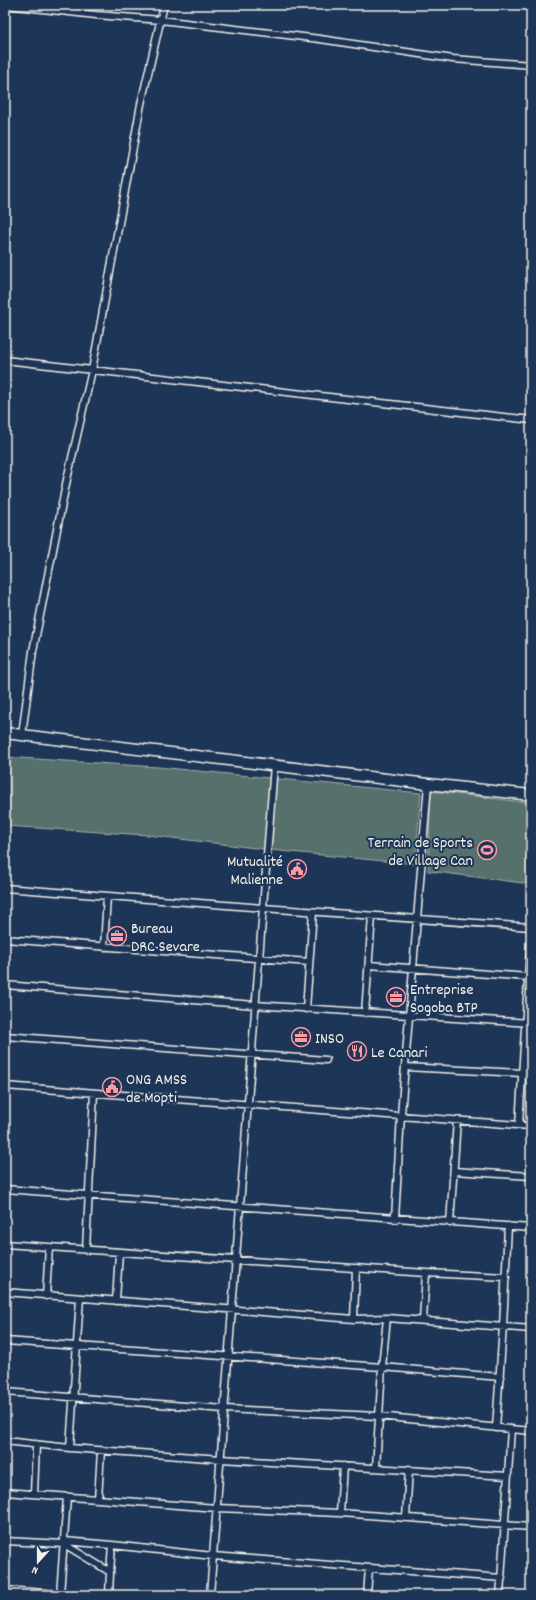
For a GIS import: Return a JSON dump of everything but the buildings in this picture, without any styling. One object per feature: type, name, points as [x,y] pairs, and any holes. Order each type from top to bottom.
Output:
[{"type":"main road","points":[[5,733],[531,795]]},
{"type":"street","points":[[6,5],[96,15],[161,20],[320,39],[453,59],[531,65]]},
{"type":"street","points":[[22,734],[33,651],[69,469],[92,370],[141,104],[164,5]]},
{"type":"street","points":[[5,360],[531,420]]},
{"type":"street","points":[[210,1595],[274,765]]},
{"type":"street","points":[[395,1219],[401,1115],[428,784]]},
{"type":"street","points":[[5,888],[312,912],[531,927]]},
{"type":"street","points":[[104,947],[108,896]]},
{"type":"street","points":[[306,1008],[312,912]]},
{"type":"street","points":[[365,1013],[372,916]]},
{"type":"street","points":[[519,1125],[522,1073],[528,1023],[528,977],[531,932]]},
{"type":"street","points":[[5,939],[309,962]]},
{"type":"street","points":[[369,965],[528,977]]},
{"type":"street","points":[[5,986],[365,1013],[528,1023]]},
{"type":"street","points":[[5,1036],[326,1060]]},
{"type":"street","points":[[405,1067],[522,1073]]},
{"type":"street","points":[[5,1086],[531,1126]]},
{"type":"street","points":[[86,1249],[94,1093]]},
{"type":"street","points":[[450,1223],[457,1120]]},
{"type":"street","points":[[454,1171],[531,1176]]},
{"type":"street","points":[[5,1189],[531,1228]]},
{"type":"street","points":[[496,1428],[504,1326],[508,1226]]},
{"type":"street","points":[[5,1244],[426,1273],[506,1277]]},
{"type":"street","points":[[46,1296],[49,1247]]},
{"type":"street","points":[[116,1301],[119,1252]]},
{"type":"street","points":[[354,1319],[356,1268]]},
{"type":"street","points":[[423,1320],[426,1273]]},
{"type":"street","points":[[5,1292],[354,1319],[387,1318],[423,1320],[531,1329]]},
{"type":"street","points":[[70,1448],[80,1298]]},
{"type":"street","points":[[376,1468],[378,1416],[387,1318]]},
{"type":"street","points":[[5,1340],[382,1367],[500,1378]]},
{"type":"street","points":[[5,1392],[224,1408],[378,1416],[531,1430]]},
{"type":"street","points":[[500,1595],[511,1429]]},
{"type":"street","points":[[5,1441],[101,1451],[508,1476]]},
{"type":"street","points":[[34,1494],[36,1444]]},
{"type":"street","points":[[98,1499],[101,1451]]},
{"type":"street","points":[[340,1513],[343,1466]]},
{"type":"street","points":[[406,1518],[409,1469]]},
{"type":"street","points":[[5,1492],[217,1508],[340,1513],[531,1527]]},
{"type":"street","points":[[60,1595],[67,1497]]},
{"type":"street","points":[[5,1540],[112,1545],[213,1556],[502,1578]]},
{"type":"street","points":[[64,1543],[110,1572]]},
{"type":"street","points":[[109,1595],[112,1545]]},
{"type":"street","points":[[367,1595],[369,1568]]},
{"type":"street","points":[[5,1590],[70,1595]]},
{"type":"green space","points":[[5,757],[158,767],[421,793],[415,864],[280,851],[147,835],[5,826]]},
{"type":"green space","points":[[431,791],[531,803],[531,884],[428,871]]},
{"type":"place","name":"Terrain de Sports de Village Can","points":[[487,850]]},
{"type":"place","name":"Mutualité Malienne","points":[[297,869]]},
{"type":"place","name":"Bureau DRC Sevare","points":[[117,936]]},
{"type":"place","name":"Entreprise Sogoba BTP","points":[[396,997]]},
{"type":"place","name":"INSO","points":[[301,1037]]},
{"type":"place","name":"Le Canari","points":[[357,1051]]},
{"type":"place","name":"ONG AMSS de Mopti","points":[[112,1087]]}]
